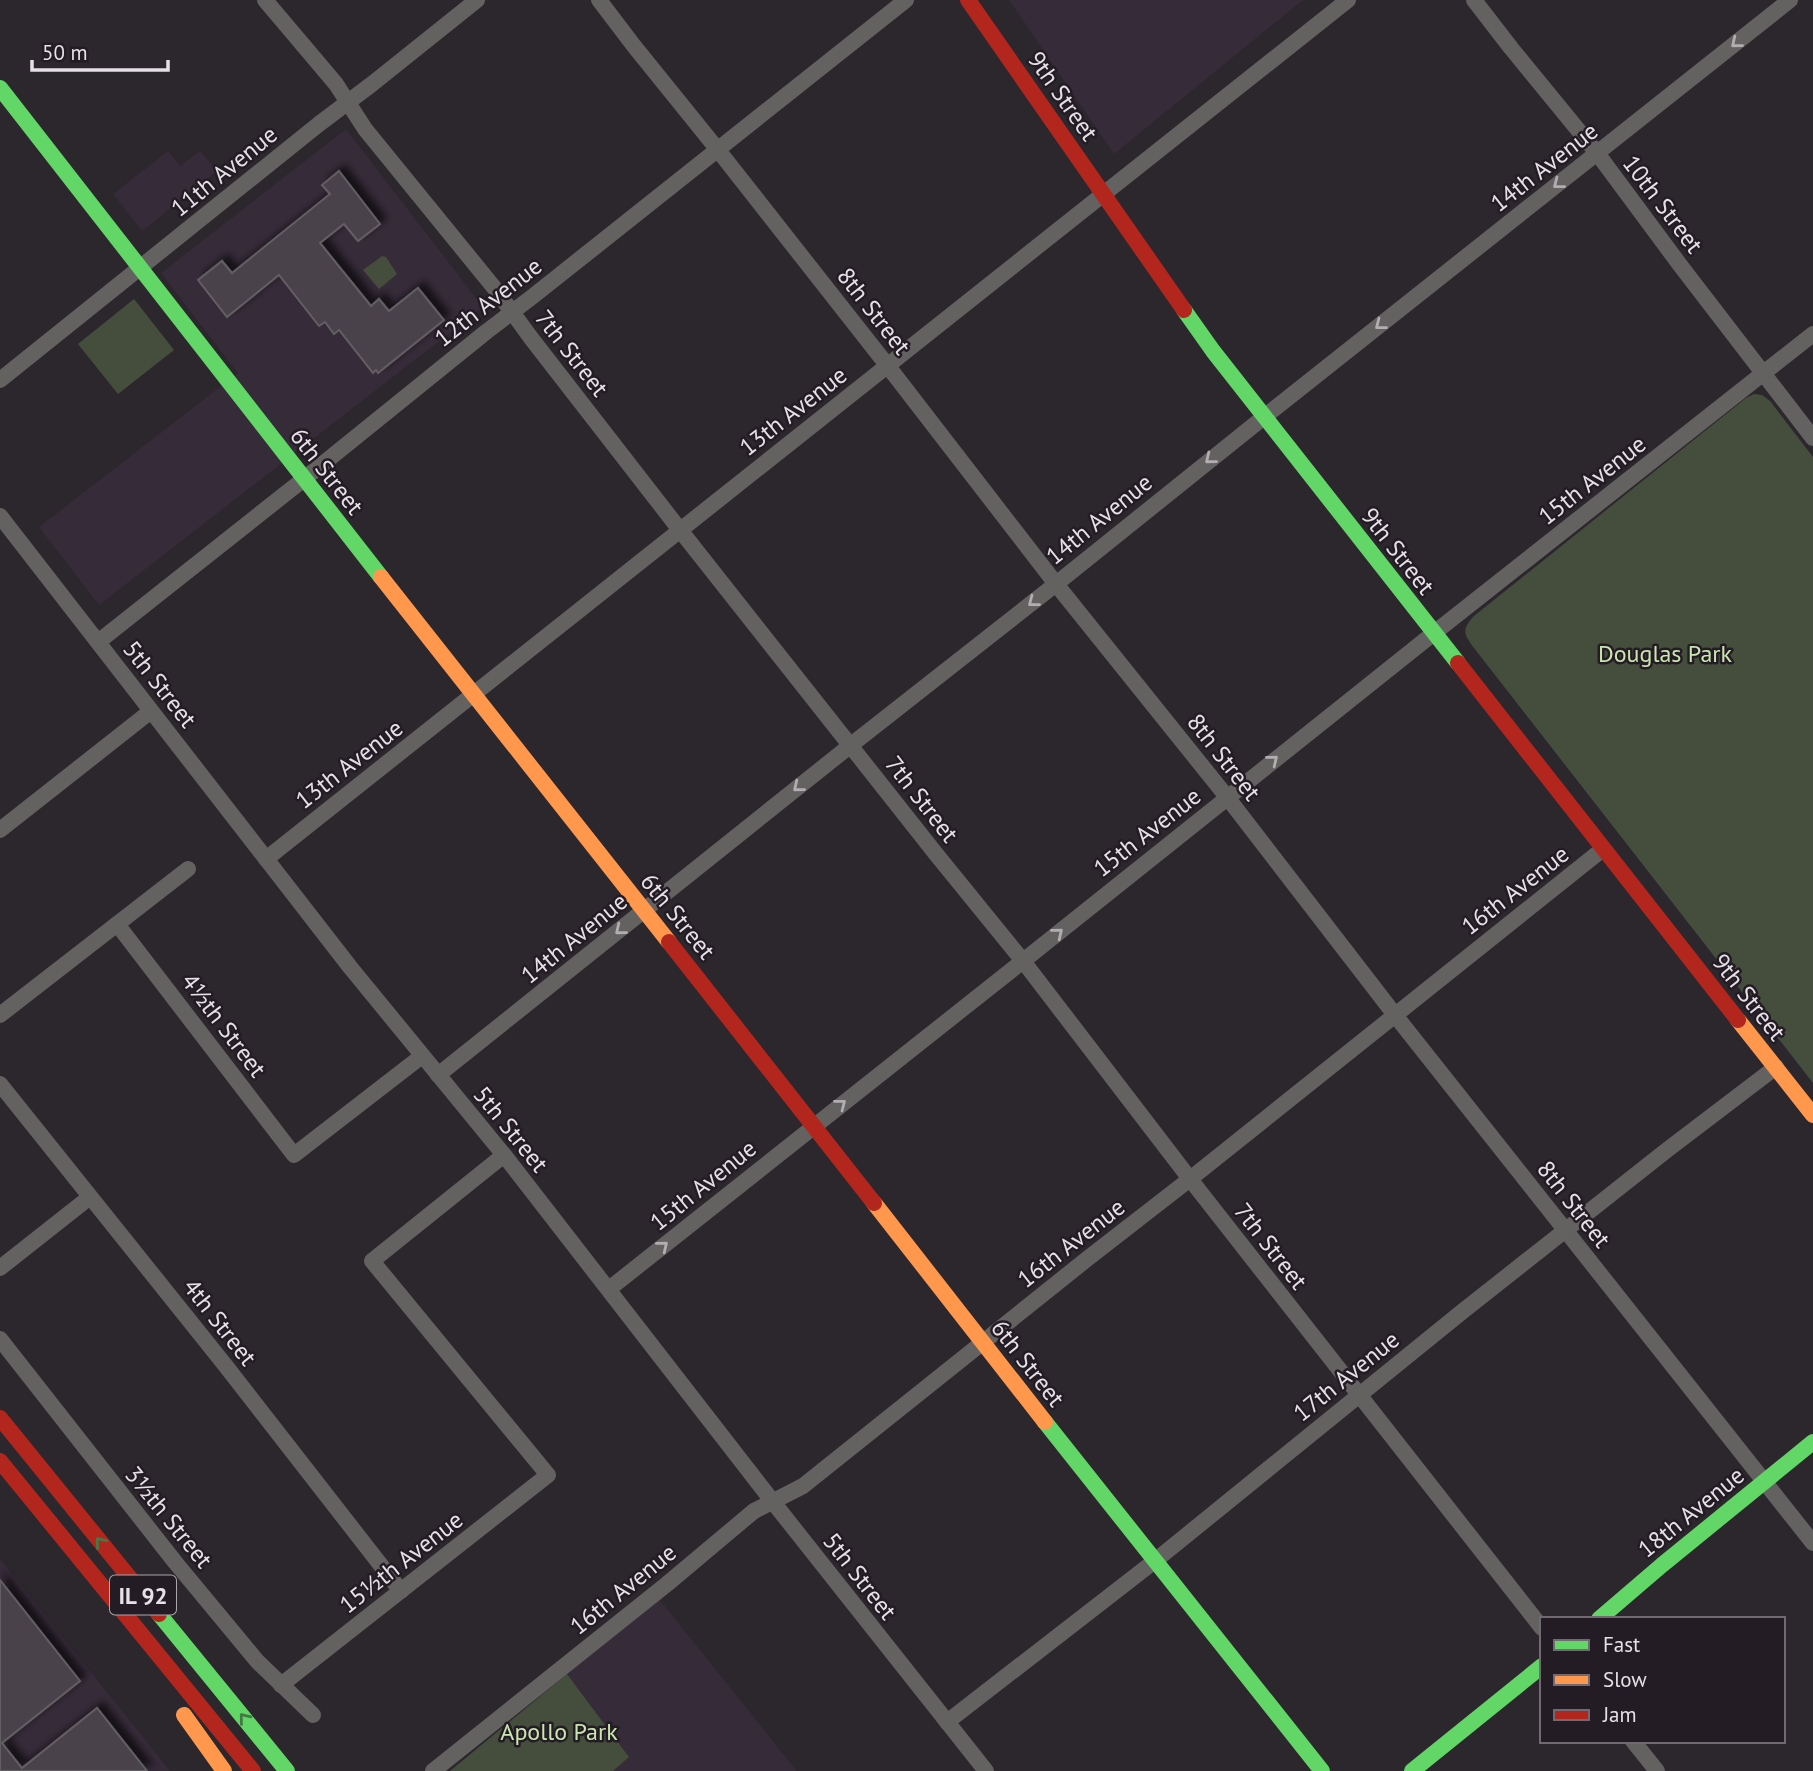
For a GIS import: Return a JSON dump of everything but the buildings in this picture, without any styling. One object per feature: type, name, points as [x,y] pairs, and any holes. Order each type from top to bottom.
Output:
[{"type":"main road","name":"9th Street","points":[[968,0],[1180,307],[1813,1115]]},
{"type":"main road","name":"6th Street","points":[[0,88],[982,1342],[1322,1771]]},
{"type":"main road","name":"IL 92","points":[[0,1418],[285,1767]]},
{"type":"main road","name":"18th Avenue","points":[[1601,1617],[1813,1442]]},
{"type":"main road","name":"IL 92","points":[[0,1461],[253,1771]]},
{"type":"main road","points":[[98,1582],[172,1697],[224,1771]]},
{"type":"main road","points":[[1412,1771],[1540,1668]]},
{"type":"street","name":"7th Street","points":[[265,0],[336,84],[365,129],[1023,961],[1540,1625]]},
{"type":"street","name":"11th Avenue","points":[[0,380],[477,0]]},
{"type":"street","name":"8th Street","points":[[599,0],[1813,1543]]},
{"type":"street","name":"12th Avenue","points":[[98,642],[906,0]]},
{"type":"street","name":"13th Avenue","points":[[266,859],[1348,0]]},
{"type":"street","name":"10th Street","points":[[1474,0],[1597,153],[1813,438]]},
{"type":"street","name":"14th Avenue","points":[[438,1075],[1790,0]]},
{"type":"street","name":"15th Avenue","points":[[609,1289],[1813,334]]},
{"type":"street","name":"5th Street","points":[[0,516],[266,859],[504,1155],[986,1771]]},
{"type":"street","points":[[0,830],[151,711]]},
{"type":"street","name":"16th Avenue","points":[[433,1771],[754,1511],[803,1486],[1603,849]]},
{"type":"street","points":[[0,1015],[188,869]]},
{"type":"street","name":"4½th Street","points":[[117,924],[294,1155],[422,1056]]},
{"type":"street","name":"17th Avenue","points":[[947,1722],[1156,1560],[1566,1230],[1776,1067]]},
{"type":"street","name":"4th Street","points":[[0,1084],[225,1365],[401,1591]]},
{"type":"street","name":"15½th Avenue","points":[[281,1685],[548,1475],[372,1261],[504,1155]]},
{"type":"street","points":[[0,1268],[90,1197]]},
{"type":"street","name":"3½th Street","points":[[0,1339],[175,1562],[257,1661],[313,1715]]},
{"type":"street","points":[[1635,1743],[1657,1771]]},
{"type":"shaded area","points":[[1009,0],[1303,0],[1114,154]]},
{"type":"shaded area","points":[[346,129],[483,307],[99,605],[39,527],[238,373],[161,273]]},
{"type":"shaded area","points":[[168,151],[180,166],[200,151],[217,171],[142,231],[113,194]]},
{"type":"shaded area","points":[[0,1559],[170,1771],[0,1771]]},
{"type":"shaded area","points":[[659,1599],[797,1771],[613,1771],[629,1757],[567,1674]]},
{"type":"green space","points":[[382,256],[386,257],[397,274],[379,289],[363,270]]},
{"type":"green space","points":[[134,299],[174,350],[118,394],[78,344]]},
{"type":"green space","name":"Douglas Park","points":[[1754,394],[1762,395],[1770,401],[1813,457],[1813,1083],[1474,648],[1465,632],[1474,616]]},
{"type":"green space","name":"Apollo Park","points":[[567,1674],[629,1757],[613,1771],[450,1771]]},
{"type":"traffic: fast","points":[[0,88],[381,577]]},
{"type":"traffic: fast","points":[[1184,310],[1213,351],[1458,663]]},
{"type":"traffic: fast","points":[[1045,1422],[1322,1771]]},
{"type":"traffic: fast","points":[[1601,1617],[1813,1442]]},
{"type":"traffic: fast","points":[[159,1614],[287,1771]]},
{"type":"traffic: fast","points":[[1412,1771],[1540,1668]]},
{"type":"traffic: slow","points":[[381,577],[669,942]]},
{"type":"traffic: slow","points":[[1738,1020],[1813,1115]]},
{"type":"traffic: slow","points":[[874,1203],[1045,1422]]},
{"type":"traffic: slow","points":[[184,1715],[224,1771]]},
{"type":"traffic: jam","points":[[968,0],[1184,310]]},
{"type":"traffic: jam","points":[[1458,663],[1738,1020]]},
{"type":"traffic: jam","points":[[669,942],[874,1203]]},
{"type":"traffic: jam","points":[[0,1418],[159,1614]]},
{"type":"traffic: jam","points":[[0,1461],[253,1771]]}]
